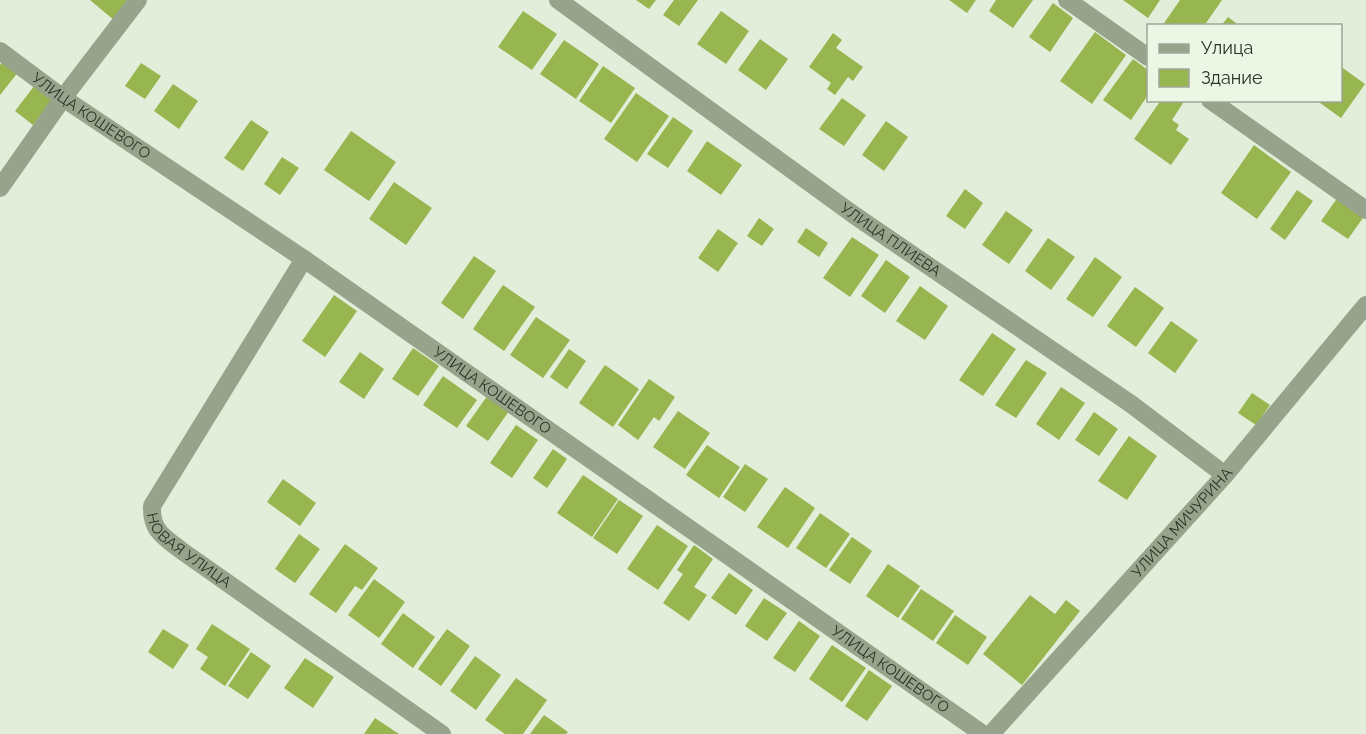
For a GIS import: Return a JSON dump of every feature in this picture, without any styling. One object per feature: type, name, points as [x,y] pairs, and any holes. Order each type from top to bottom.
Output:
[{"type":"street","points":[[0,188],[63,98],[138,0]]},
{"type":"street","name":"УЛИЦА ПЛИЕВА","points":[[558,0],[854,215],[1131,404],[1225,475]]},
{"type":"street","points":[[1067,0],[1147,56]]},
{"type":"street","name":"УЛИЦА КОШЕВОГО","points":[[0,51],[63,98],[304,260],[983,734]]},
{"type":"street","points":[[1213,102],[1366,210]]},
{"type":"street","name":"НОВАЯ УЛИЦА","points":[[304,260],[152,506],[152,520],[162,535],[182,551],[442,734]]},
{"type":"street","name":"УЛИЦА МИЧУРИНА","points":[[991,734],[1225,475],[1366,305]]},
{"type":"building","points":[[90,0],[126,0],[130,4],[115,21]]},
{"type":"building","points":[[636,0],[656,0],[649,9]]},
{"type":"building","points":[[674,0],[698,0],[679,26],[663,15]]},
{"type":"building","points":[[949,0],[976,0],[967,13]]},
{"type":"building","points":[[996,0],[1033,0],[1013,28],[989,11]]},
{"type":"building","points":[[1123,0],[1160,0],[1148,18]]},
{"type":"building","points":[[1180,0],[1222,0],[1205,24],[1163,24]]},
{"type":"building","points":[[1053,3],[1073,18],[1050,52],[1029,37]]},
{"type":"building","points":[[523,11],[557,34],[532,70],[498,47]]},
{"type":"building","points":[[721,11],[749,31],[726,64],[697,44]]},
{"type":"building","points":[[1228,17],[1237,24],[1223,24]]},
{"type":"building","points":[[1095,32],[1126,55],[1092,104],[1060,81]]},
{"type":"building","points":[[833,33],[842,40],[836,48],[863,67],[853,81],[848,77],[835,95],[827,89],[831,83],[809,67]]},
{"type":"building","points":[[760,39],[788,59],[766,90],[738,70]]},
{"type":"building","points":[[564,40],[599,64],[576,99],[540,74]]},
{"type":"building","points":[[1133,59],[1147,69],[1147,96],[1131,120],[1103,100]]},
{"type":"building","points":[[4,60],[19,71],[0,95],[0,65]]},
{"type":"building","points":[[141,63],[161,76],[145,99],[125,86]]},
{"type":"building","points":[[603,66],[635,88],[611,123],[579,101]]},
{"type":"building","points":[[1342,67],[1365,84],[1341,118],[1319,102],[1342,102]]},
{"type":"building","points":[[38,81],[56,94],[33,125],[15,111]]},
{"type":"building","points":[[173,84],[198,101],[179,129],[154,111]]},
{"type":"building","points":[[636,93],[669,116],[637,162],[604,139]]},
{"type":"building","points":[[842,98],[866,115],[844,146],[819,129]]},
{"type":"building","points":[[1160,102],[1184,102],[1172,120],[1179,125],[1176,130],[1189,139],[1171,165],[1134,139]]},
{"type":"building","points":[[673,117],[693,131],[668,168],[647,154]]},
{"type":"building","points":[[251,120],[269,132],[243,171],[224,158]]},
{"type":"building","points":[[886,121],[908,137],[884,171],[862,155]]},
{"type":"building","points":[[351,131],[396,162],[369,201],[324,170]]},
{"type":"building","points":[[707,141],[742,165],[721,195],[687,171]]},
{"type":"building","points":[[1254,145],[1291,172],[1257,219],[1221,193]]},
{"type":"building","points":[[282,157],[299,168],[280,195],[264,184]]},
{"type":"building","points":[[394,182],[432,208],[406,245],[369,219]]},
{"type":"building","points":[[965,189],[983,203],[965,229],[946,216]]},
{"type":"building","points":[[1297,190],[1313,201],[1285,240],[1270,229]]},
{"type":"building","points":[[1338,197],[1365,215],[1348,239],[1321,221]]},
{"type":"building","points":[[1006,211],[1033,230],[1009,264],[982,245]]},
{"type":"building","points":[[759,218],[774,229],[762,246],[747,236]]},
{"type":"building","points":[[806,228],[828,243],[819,257],[797,242]]},
{"type":"building","points":[[718,229],[738,243],[718,272],[698,258]]},
{"type":"building","points":[[852,237],[879,255],[850,297],[823,278]]},
{"type":"building","points":[[1048,238],[1075,257],[1051,290],[1025,271]]},
{"type":"building","points":[[474,256],[496,271],[463,319],[441,303]]},
{"type":"building","points":[[1095,257],[1122,277],[1093,317],[1066,299]]},
{"type":"building","points":[[886,260],[910,277],[885,313],[861,296]]},
{"type":"building","points":[[503,285],[535,307],[504,351],[473,329]]},
{"type":"building","points":[[920,286],[948,306],[925,340],[896,321]]},
{"type":"building","points":[[1135,287],[1164,308],[1136,347],[1107,326]]},
{"type":"building","points":[[334,295],[357,311],[325,357],[302,341]]},
{"type":"building","points":[[536,317],[570,340],[543,378],[510,355]]},
{"type":"building","points":[[1171,321],[1198,340],[1175,373],[1148,353]]},
{"type":"building","points":[[992,333],[1016,349],[983,396],[959,380]]},
{"type":"building","points":[[413,348],[439,366],[418,396],[392,379]]},
{"type":"building","points":[[569,349],[586,361],[567,389],[550,377]]},
{"type":"building","points":[[360,352],[384,369],[364,399],[339,382]]},
{"type":"building","points":[[1026,360],[1047,373],[1016,418],[995,405]]},
{"type":"building","points":[[605,365],[639,389],[613,427],[579,403]]},
{"type":"building","points":[[443,376],[477,400],[457,428],[423,405]]},
{"type":"building","points":[[649,379],[675,397],[659,421],[654,417],[638,440],[618,425]]},
{"type":"building","points":[[1061,387],[1085,403],[1059,440],[1036,424]]},
{"type":"building","points":[[490,392],[512,407],[488,441],[466,426]]},
{"type":"building","points":[[1252,393],[1270,405],[1256,425],[1238,413]]},
{"type":"building","points":[[678,411],[710,433],[685,469],[653,447]]},
{"type":"building","points":[[1094,412],[1118,429],[1099,456],[1075,440]]},
{"type":"building","points":[[516,425],[538,440],[512,478],[490,463]]},
{"type":"building","points":[[1129,436],[1157,456],[1127,500],[1098,481]]},
{"type":"building","points":[[707,445],[740,467],[719,498],[686,475]]},
{"type":"building","points":[[553,449],[567,459],[547,488],[533,478]]},
{"type":"building","points":[[745,464],[768,479],[745,512],[723,497]]},
{"type":"building","points":[[583,475],[618,499],[592,537],[557,513]]},
{"type":"building","points":[[283,479],[316,503],[300,526],[267,502]]},
{"type":"building","points":[[785,487],[815,508],[788,548],[757,527]]},
{"type":"building","points":[[619,500],[643,516],[617,554],[593,538]]},
{"type":"building","points":[[820,513],[850,534],[826,568],[796,548]]},
{"type":"building","points":[[657,525],[688,546],[658,590],[627,569]]},
{"type":"building","points":[[299,534],[320,549],[295,583],[275,569]]},
{"type":"building","points":[[852,537],[872,551],[850,584],[829,570]]},
{"type":"building","points":[[345,544],[378,568],[362,590],[355,586],[336,613],[309,594]]},
{"type":"building","points":[[694,545],[713,559],[694,587],[707,595],[689,621],[663,603],[683,574],[677,570]]},
{"type":"building","points":[[888,564],[920,586],[898,618],[866,596]]},
{"type":"building","points":[[729,573],[753,590],[736,615],[711,598]]},
{"type":"building","points":[[374,579],[405,602],[379,638],[348,615]]},
{"type":"building","points":[[921,589],[954,611],[933,641],[901,619]]},
{"type":"building","points":[[1030,595],[1055,614],[1066,600],[1080,611],[1022,685],[983,654]]},
{"type":"building","points":[[764,598],[787,613],[767,641],[745,626]]},
{"type":"building","points":[[403,613],[435,637],[413,668],[381,644]]},
{"type":"building","points":[[955,615],[987,637],[968,665],[936,643]]},
{"type":"building","points":[[799,621],[820,636],[795,672],[773,658]]},
{"type":"building","points":[[212,624],[250,649],[225,686],[200,669],[208,657],[196,649]]},
{"type":"building","points":[[163,629],[189,645],[173,669],[148,652]]},
{"type":"building","points":[[447,629],[470,646],[441,686],[418,669]]},
{"type":"building","points":[[832,645],[866,668],[842,702],[809,679]]},
{"type":"building","points":[[251,652],[271,666],[248,699],[228,686]]},
{"type":"building","points":[[475,656],[501,675],[476,710],[450,691]]},
{"type":"building","points":[[305,658],[334,677],[313,708],[284,688]]},
{"type":"building","points":[[869,670],[892,686],[867,721],[845,706]]},
{"type":"building","points":[[516,678],[547,700],[523,734],[505,734],[485,720]]},
{"type":"building","points":[[544,715],[568,732],[566,734],[530,734]]},
{"type":"building","points":[[375,718],[399,734],[364,734]]}]
